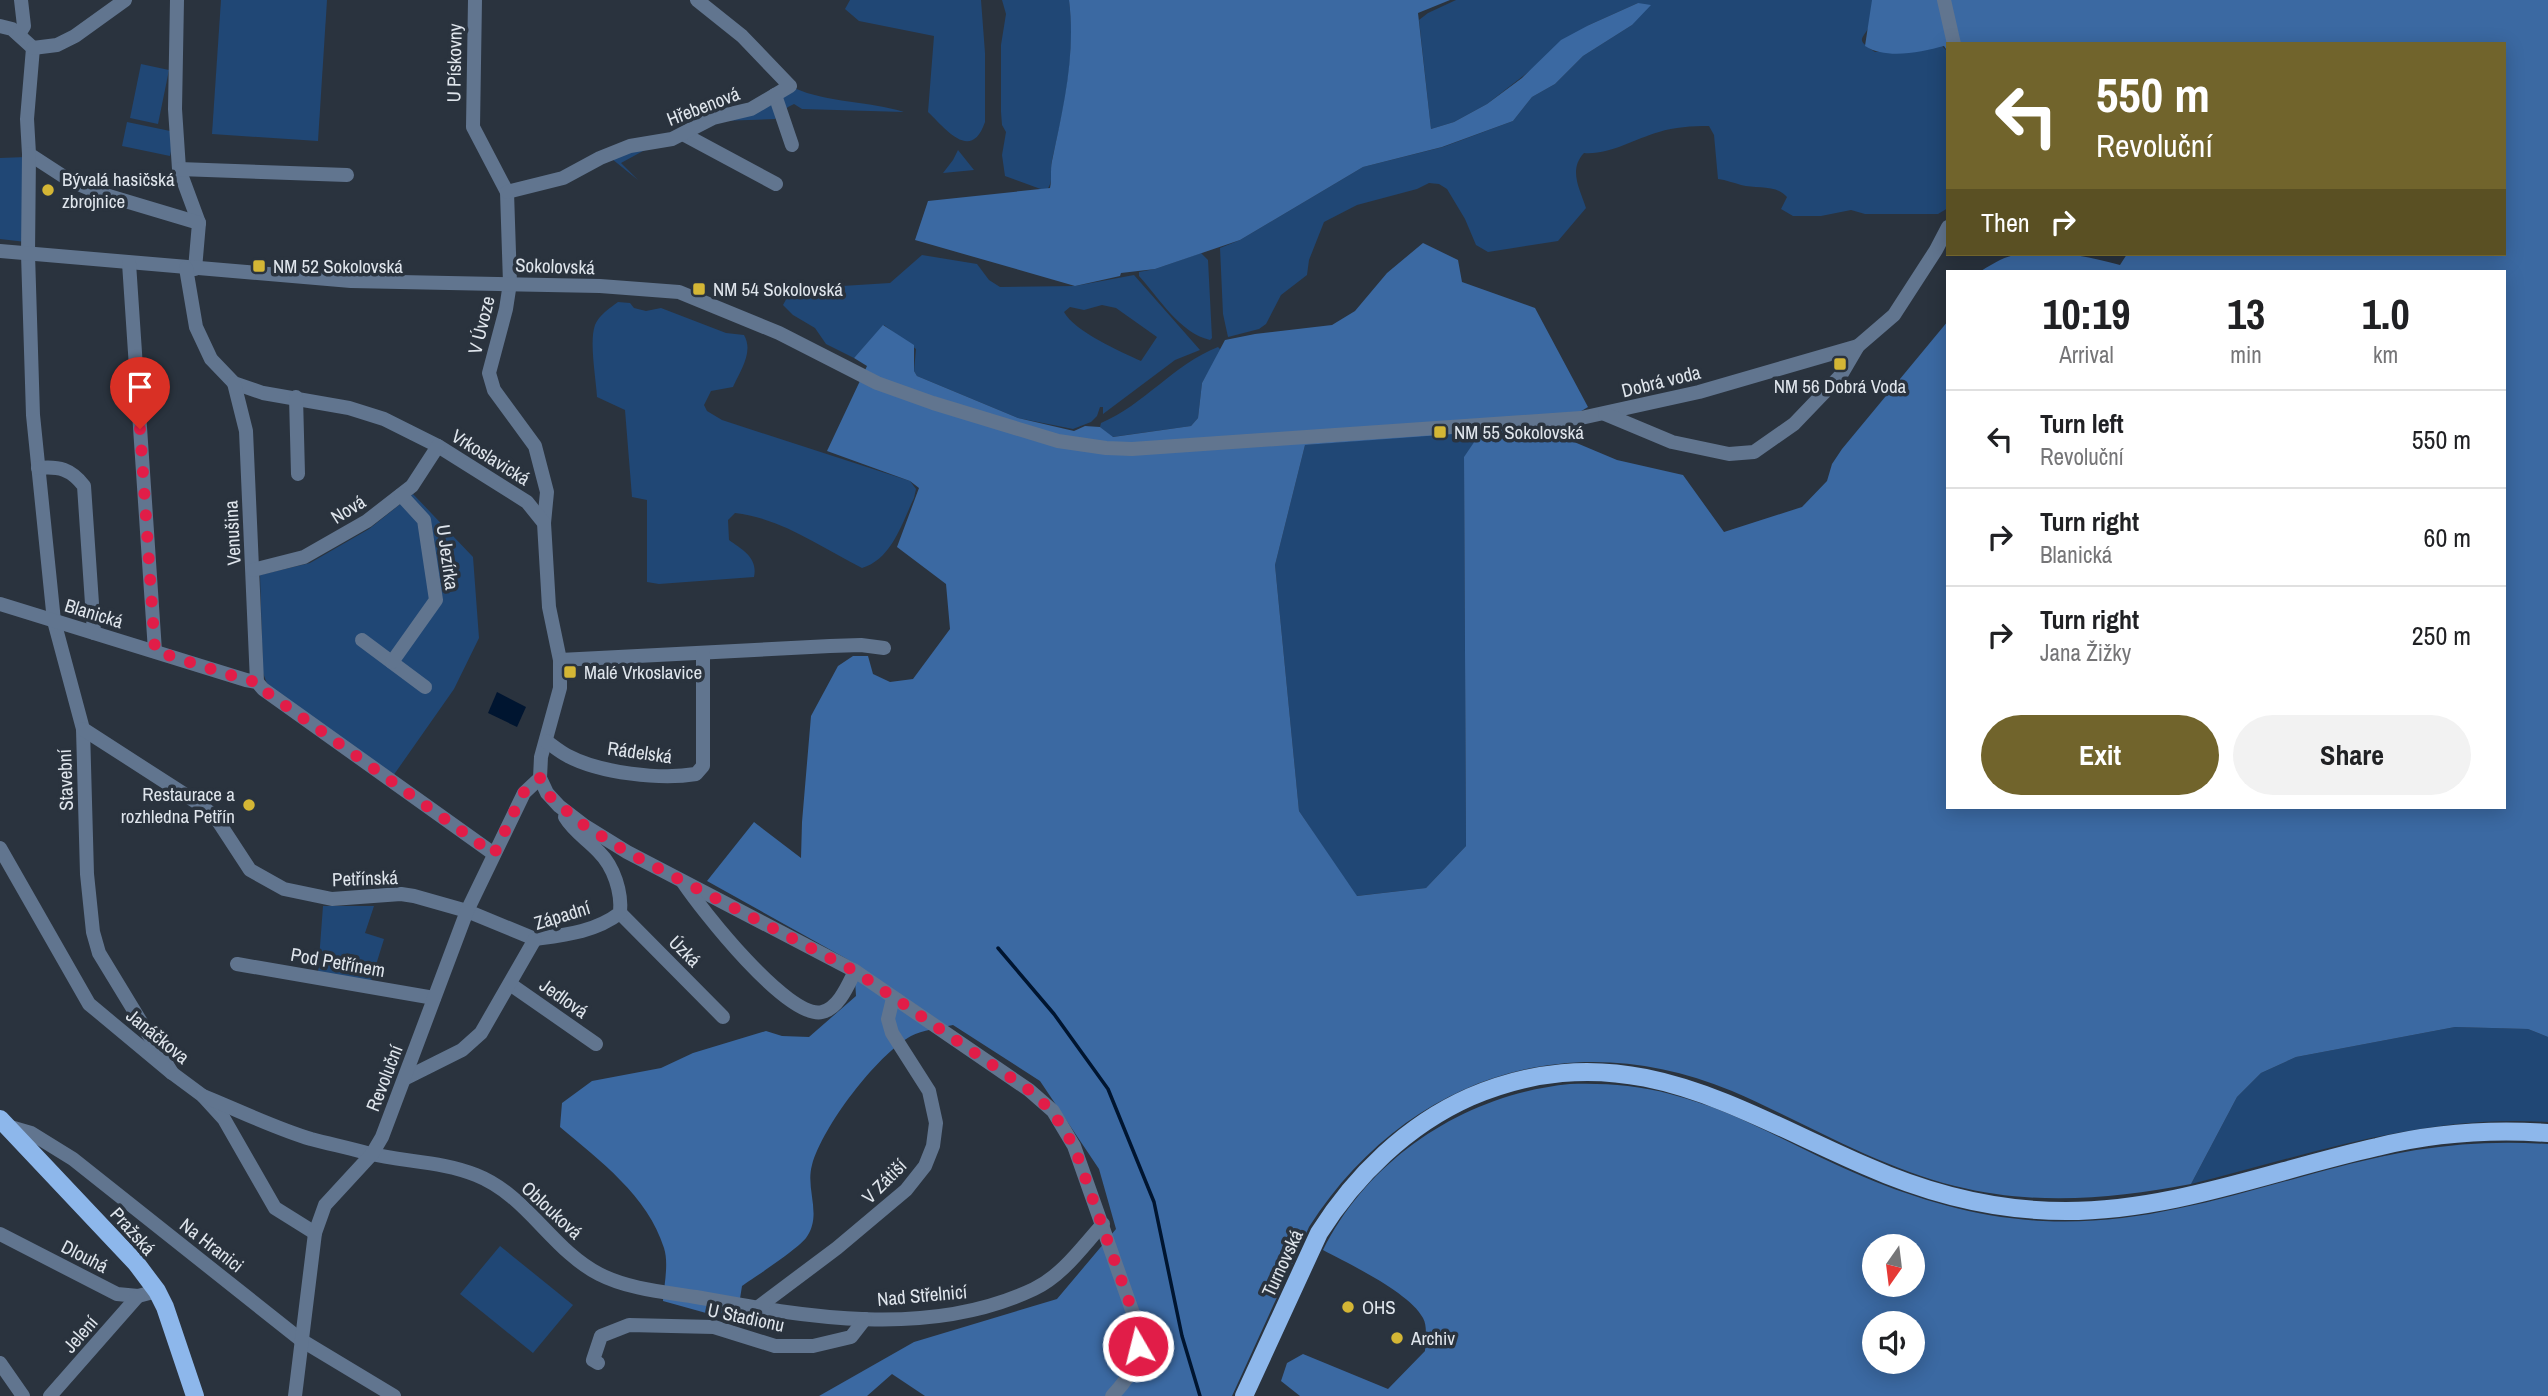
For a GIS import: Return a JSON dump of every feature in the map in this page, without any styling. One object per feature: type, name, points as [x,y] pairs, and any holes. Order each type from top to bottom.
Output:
[{"type":"main road","name":"Turnovská","points":[[1244,1396],[1319,1233],[1345,1196],[1377,1160],[1429,1120],[1463,1101],[1516,1081],[1569,1073],[1633,1075],[1681,1085],[1726,1101],[1847,1158],[1907,1182],[1975,1202],[2044,1210],[2111,1208],[2168,1200],[2378,1146],[2427,1137],[2482,1131],[2548,1133]]},
{"type":"main road","name":"Pražská","points":[[3,1122],[136,1264],[157,1291],[195,1396]]},
{"type":"street","points":[[19,34],[24,26],[21,0]]},
{"type":"street","points":[[0,26],[19,34],[33,48],[57,45],[75,36],[125,0]]},
{"type":"street","points":[[177,0],[175,109],[179,169],[199,223]]},
{"type":"street","name":"U Pískovny","points":[[473,127],[475,0]]},
{"type":"street","name":"Hřebenová","points":[[507,192],[563,178],[600,158],[630,146],[672,139],[713,118],[751,108],[790,86],[743,36],[697,0]]},
{"type":"street","points":[[1944,0],[1954,42]]},
{"type":"street","name":"Stavební","points":[[33,48],[27,120],[33,415],[54,621],[83,729],[87,874],[93,932],[99,953],[172,1073]]},
{"type":"street","points":[[775,95],[792,145]]},
{"type":"street","name":"V Úvoze","points":[[473,127],[507,192],[510,284],[489,373],[494,390],[535,446],[547,492],[544,523]]},
{"type":"street","points":[[683,134],[776,184]]},
{"type":"street","points":[[29,154],[69,180],[102,194],[199,223]]},
{"type":"street","points":[[179,169],[347,175]]},
{"type":"street","name":"Vrkoslavická","points":[[199,223],[191,269],[196,327],[211,359],[234,383],[263,393],[349,408],[384,419],[438,446],[527,502],[544,523]]},
{"type":"street","name":"Dobrá voda","points":[[1605,414],[1672,442],[1730,454],[1754,452],[1794,424],[1841,375],[1858,345],[1894,315],[1946,230]]},
{"type":"street","name":"Sokolovská","points":[[0,251],[351,281],[648,288],[679,292],[779,333],[877,383],[933,403],[1080,445],[1132,449],[1581,418],[1605,414]]},
{"type":"street","points":[[130,263],[155,651]]},
{"type":"street","name":"Dobrá voda","points":[[1605,414],[1699,392],[1858,345]]},
{"type":"street","name":"Venušina","points":[[234,383],[246,431],[257,682]]},
{"type":"street","points":[[296,397],[298,474]]},
{"type":"street","name":"Nová","points":[[253,570],[304,557],[367,522],[412,486],[438,446]]},
{"type":"street","points":[[38,468],[68,469],[84,486],[94,633]]},
{"type":"street","name":"U Jezírka","points":[[392,662],[436,600],[424,520],[401,495]]},
{"type":"street","points":[[544,523],[549,607],[560,660],[560,688],[539,769],[547,793],[585,826],[627,852],[855,971],[1029,1090],[1052,1111],[1074,1146],[1139,1330],[1136,1362],[1130,1377],[1112,1396]]},
{"type":"street","name":"Blanická","points":[[0,604],[257,682],[262,689],[494,854]]},
{"type":"street","points":[[362,639],[425,687]]},
{"type":"street","points":[[560,660],[830,646],[860,645],[884,648]]},
{"type":"street","name":"Rádelská","points":[[546,741],[568,757],[625,772],[677,777],[696,774],[703,766],[703,654]]},
{"type":"street","name":"Petřínská","points":[[83,729],[201,805],[216,818],[250,870],[273,884],[297,893],[332,900],[401,894],[467,911],[535,940]]},
{"type":"street","name":"Revoluční","points":[[295,1396],[315,1233],[325,1205],[372,1154],[382,1137],[467,911],[523,793],[540,778]]},
{"type":"street","name":"Západní","points":[[406,1078],[462,1050],[481,1033],[535,940],[577,933],[610,920],[620,913],[621,902],[616,880],[601,854],[572,829],[559,806]]},
{"type":"street","name":"Janáčkova","points":[[0,848],[89,1004],[203,1096],[224,1119],[275,1208],[315,1233]]},
{"type":"street","points":[[682,881],[703,912],[768,982],[803,1009],[824,1012],[843,994],[855,971]]},
{"type":"street","name":"Úzká","points":[[620,913],[723,1017]]},
{"type":"street","name":"Pod Petřínem","points":[[237,964],[434,998]]},
{"type":"street","name":"Jedlová","points":[[510,984],[596,1044]]},
{"type":"street","name":"V Zátiší","points":[[757,1308],[857,1232],[906,1190],[925,1166],[933,1146],[936,1123],[929,1091],[891,1033],[888,1019],[893,998]]},
{"type":"street","name":"Oblouková","points":[[203,1096],[309,1138],[372,1154],[444,1166],[478,1175],[519,1201],[575,1257],[597,1273],[622,1284],[757,1308]]},
{"type":"street","name":"Na Hranici","points":[[3,1122],[31,1133],[73,1159],[301,1340],[394,1396]]},
{"type":"street","name":"Nad Střelnicí","points":[[757,1308],[865,1319],[918,1319],[979,1310],[1036,1288],[1060,1272],[1103,1224]]},
{"type":"street","name":"Dlouhá","points":[[0,1234],[117,1294],[138,1296],[157,1291]]},
{"type":"street","name":"Jelení","points":[[50,1396],[138,1296]]},
{"type":"street","name":"U Stadionu","points":[[598,1363],[593,1360],[601,1336],[629,1325],[713,1327],[775,1346],[813,1346],[850,1337],[865,1319]]},
{"type":"street","points":[[0,1363],[23,1396]]},
{"type":"shaded area","points":[[221,0],[327,0],[318,141],[212,134]]},
{"type":"shaded area","points":[[850,0],[981,0],[985,53],[985,122],[973,140],[958,138],[928,112],[934,36],[859,21],[845,9]]},
{"type":"shaded area","points":[[1002,0],[1069,0],[1071,40],[1068,81],[1052,160],[1051,180],[1046,191],[1005,176],[1002,155],[1006,132],[1002,125],[1001,112],[1001,45],[1006,14]]},
{"type":"shaded area","points":[[1069,0],[1450,0],[1418,13],[1431,129],[1454,122],[1487,104],[1522,78],[1561,40],[1638,3],[1651,5],[1632,25],[1583,56],[1555,84],[1532,97],[1513,121],[1442,147],[1363,167],[1240,240],[1155,269],[1121,273],[1120,276],[1075,286],[915,240],[928,201],[1050,188],[1051,164],[1070,61]]},
{"type":"shaded area","points":[[1456,0],[1872,0],[1870,24],[1862,41],[1875,52],[1942,46],[1946,50],[1946,209],[1938,214],[1865,214],[1851,210],[1821,216],[1793,216],[1781,209],[1787,197],[1777,190],[1718,179],[1714,135],[1709,126],[1671,129],[1603,152],[1584,153],[1579,159],[1576,173],[1586,208],[1558,241],[1488,252],[1476,245],[1465,219],[1447,189],[1439,184],[1429,183],[1417,189],[1357,205],[1324,222],[1309,260],[1307,275],[1281,295],[1266,324],[1259,329],[1228,337],[1223,314],[1220,248],[1240,240],[1363,167],[1443,147],[1513,121],[1532,97],[1555,84],[1583,56],[1632,25],[1638,3],[1589,25],[1487,104],[1454,122],[1431,129],[1419,20]]},
{"type":"shaded area","points":[[1872,0],[2548,0],[2548,1037],[2528,1029],[2455,1027],[2296,1057],[2261,1073],[2237,1097],[2191,1184],[2073,1198],[1985,1192],[1926,1177],[1869,1156],[1732,1091],[1671,1071],[1610,1062],[1551,1065],[1495,1078],[1441,1101],[1392,1134],[1348,1176],[1309,1227],[1232,1396],[925,1396],[892,1374],[867,1396],[819,1396],[914,1342],[1057,1299],[1116,1229],[1099,1169],[1040,1081],[953,1025],[911,1036],[882,1059],[852,1093],[827,1131],[812,1165],[810,1184],[814,1211],[811,1229],[794,1249],[742,1286],[739,1305],[724,1318],[663,1301],[666,1261],[657,1229],[621,1180],[560,1127],[562,1103],[592,1081],[661,1068],[693,1053],[766,1031],[782,1036],[809,1037],[856,996],[854,963],[707,881],[754,822],[801,858],[811,716],[838,666],[853,656],[868,656],[873,674],[890,682],[913,679],[950,629],[946,584],[897,547],[919,488],[910,481],[827,451],[867,366],[854,358],[883,325],[914,345],[914,371],[917,376],[1018,418],[1074,431],[1085,426],[1100,427],[1113,437],[1191,426],[1198,418],[1202,383],[1225,340],[1332,325],[1355,311],[1387,273],[1423,243],[1458,260],[1462,282],[1535,308],[1588,407],[1548,431],[1617,460],[1683,475],[1724,532],[1802,507],[1827,481],[1832,464],[1842,449],[1946,323],[1946,809],[2506,809],[2506,270],[1983,270],[2010,256],[2081,256],[2120,265],[2126,256],[2506,256],[2506,42],[1946,42],[1946,49],[1944,46],[1894,54],[1865,46]],"holes":[[[1481,432],[1464,457],[1466,846],[1426,888],[1357,896],[1299,811],[1275,565],[1305,445]]]},
{"type":"shaded area","points":[[141,64],[169,70],[158,124],[130,118]]},
{"type":"shaded area","points":[[794,88],[821,97],[904,112],[802,109],[794,104],[775,119],[719,121],[643,151],[621,163],[638,180],[612,159]]},
{"type":"shaded area","points":[[127,122],[175,132],[170,156],[122,146]]},
{"type":"shaded area","points":[[958,150],[974,170],[943,173],[953,160]]},
{"type":"shaded area","points":[[26,157],[26,242],[0,239],[0,158]]},
{"type":"shaded area","points":[[1201,253],[1208,260],[1210,340],[1189,330],[1180,322],[1139,276],[1139,272]]},
{"type":"shaded area","points":[[922,255],[977,264],[989,280],[1000,287],[1075,286],[1134,275],[1200,350],[1175,360],[1103,414],[1103,407],[1100,407],[1091,422],[1073,429],[1018,418],[917,376],[914,371],[916,349],[884,325],[854,358],[826,344],[815,328],[793,315],[783,305],[789,294],[813,298],[826,287],[890,283]],"holes":[[[1102,305],[1116,308],[1157,337],[1141,361],[1087,333],[1064,312],[1070,307],[1084,310]]]},
{"type":"shaded area","points":[[618,302],[630,303],[634,308],[646,311],[661,308],[726,333],[744,335],[747,355],[739,375],[733,387],[711,391],[704,405],[707,411],[722,420],[910,481],[916,489],[914,498],[895,539],[881,557],[862,568],[785,527],[735,513],[728,520],[729,540],[752,560],[754,577],[659,584],[647,582],[647,500],[632,497],[625,410],[597,397],[593,332],[599,318]]},
{"type":"shaded area","points":[[1218,347],[1221,350],[1202,383],[1198,418],[1191,426],[1112,437],[1100,427],[1101,423],[1131,406],[1187,364]]},
{"type":"shaded area","points":[[1482,431],[1464,458],[1466,846],[1426,888],[1356,896],[1299,811],[1275,565],[1305,445]]},
{"type":"shaded area","points":[[413,494],[473,557],[479,638],[454,689],[393,776],[268,686],[263,673],[260,575],[310,563],[369,529]]},
{"type":"shaded area","points":[[497,692],[526,707],[517,727],[488,713]]},
{"type":"shaded area","points":[[323,906],[374,906],[365,933],[384,939],[371,981],[318,973]]},
{"type":"shaded area","points":[[2455,1027],[2528,1029],[2548,1037],[2548,1122],[2502,1121],[2412,1130],[2324,1149],[2191,1184],[2237,1097],[2261,1073],[2296,1057]]},
{"type":"shaded area","points":[[1570,1084],[1658,1091],[1720,1110],[1864,1177],[1907,1194],[1974,1212],[2043,1221],[2091,1221],[2139,1216],[2231,1196],[2369,1159],[2416,1150],[2482,1143],[2548,1144],[2548,1396],[1300,1396],[1281,1381],[1287,1363],[1303,1354],[1388,1389],[1425,1351],[1425,1326],[1416,1308],[1378,1280],[1323,1250],[1343,1216],[1367,1186],[1395,1159],[1459,1116],[1532,1090]]},
{"type":"shaded area","points":[[500,1246],[573,1305],[533,1353],[460,1294]]},
{"type":"waterway","points":[[998,948],[1054,1014],[1108,1089],[1154,1202],[1182,1336],[1200,1396]]},
{"type":"place","name":"Bývalá hasičská zbrojnice","points":[[48,190]]},
{"type":"place","name":"NM 52 Sokolovská","points":[[259,266]]},
{"type":"place","name":"NM 54 Sokolovská","points":[[699,289]]},
{"type":"place","name":"NM 56 Dobrá Voda","points":[[1840,364]]},
{"type":"place","name":"NM 55 Sokolovská","points":[[1440,432]]},
{"type":"place","name":"Malé Vrkoslavice","points":[[570,672]]},
{"type":"place","name":"Restaurace a rozhledna Petřín","points":[[249,805]]},
{"type":"place","name":"OHS","points":[[1348,1307]]},
{"type":"place","name":"Archiv","points":[[1397,1338]]},
{"type":"route","points":[[140,429],[155,651],[257,682],[262,689],[494,854],[523,793],[540,778],[547,793],[569,816],[627,852],[855,971],[1029,1090],[1052,1111],[1074,1146],[1139,1330],[1138,1346]]}]
